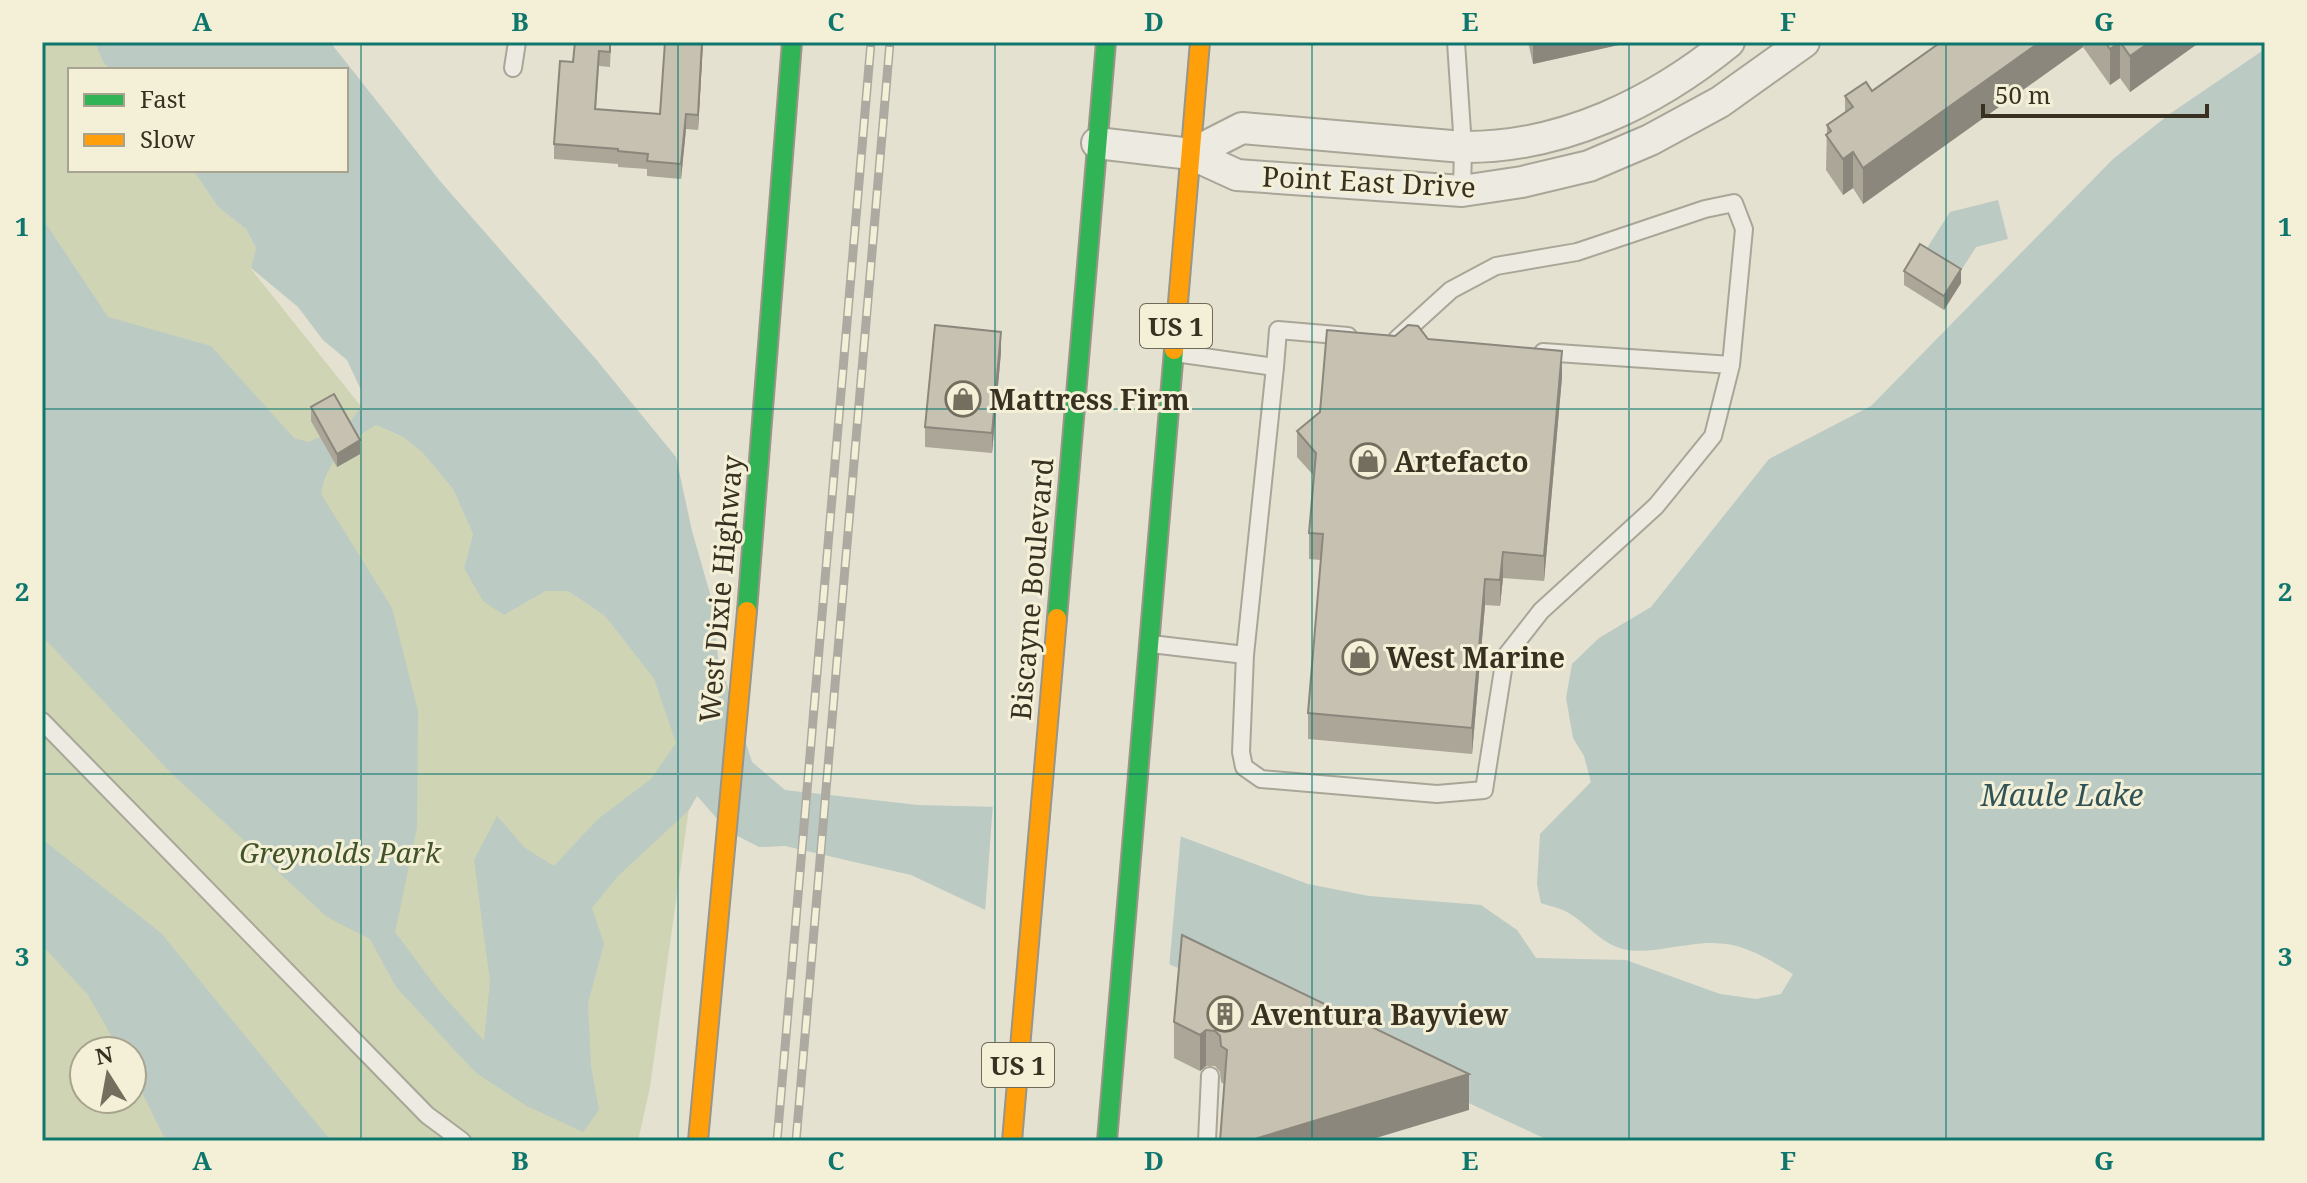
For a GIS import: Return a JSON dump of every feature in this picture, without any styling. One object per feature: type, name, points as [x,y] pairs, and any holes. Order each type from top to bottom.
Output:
[{"type":"main road","name":"West Dixie Highway","points":[[698,1141],[724,874],[792,42]]},
{"type":"main road","name":"Biscayne Boulevard","points":[[1012,1141],[1106,42]]},
{"type":"main road","name":"US 1","points":[[1107,1141],[1200,42]]},
{"type":"street","name":"Point East Drive","points":[[1191,154],[1242,128],[1463,147],[1496,147],[1532,141],[1596,122],[1650,97],[1699,67],[1729,42]]},
{"type":"street","name":"Point East Drive","points":[[1097,143],[1191,154],[1237,175],[1462,191],[1522,182],[1589,166],[1650,140],[1720,102],[1804,42]]},
{"type":"lane","points":[[513,68],[517,42]]},
{"type":"lane","points":[[1456,42],[1463,147],[1462,191]]},
{"type":"lane","points":[[1382,339],[1451,290],[1496,266],[1577,252],[1705,209],[1734,203],[1744,229],[1731,365],[1713,436],[1656,506],[1541,611],[1505,657],[1484,790],[1437,794],[1261,779],[1244,767],[1241,752],[1245,655],[1278,330],[1382,339],[1426,342]]},
{"type":"lane","points":[[1530,351],[1731,365]]},
{"type":"lane","points":[[1174,352],[1275,367]]},
{"type":"lane","points":[[1149,644],[1245,655]]},
{"type":"lane","points":[[42,721],[427,1115],[462,1141]]},
{"type":"lane","points":[[1207,1141],[1210,1076]]},
{"type":"green space","name":"Greynolds Park","points":[[42,42],[95,42],[108,68],[68,68],[68,172],[194,172],[218,207],[246,229],[256,248],[251,269],[376,425],[403,437],[422,452],[453,489],[473,534],[464,568],[504,615],[546,591],[568,591],[605,616],[654,679],[692,786],[650,1087],[638,1141],[42,1141]]},
{"type":"water","name":"Maule Lake","points":[[95,42],[330,42],[440,181],[595,358],[676,457],[692,531],[713,604],[718,658],[752,762],[785,790],[918,805],[1040,808],[1134,819],[1308,884],[1369,896],[1481,905],[1517,930],[1536,958],[1626,960],[1720,994],[1756,999],[1781,994],[1793,974],[1744,948],[1719,943],[1627,950],[1601,938],[1565,911],[1541,903],[1537,884],[1540,834],[1591,782],[1584,756],[1573,738],[1566,698],[1572,664],[1599,638],[1651,607],[1769,459],[1871,406],[2113,159],[2171,113],[2265,49],[2265,1141],[1550,1141],[1188,972],[1124,946],[1028,930],[911,875],[785,846],[759,847],[728,831],[697,796],[689,810],[617,877],[592,908],[604,944],[588,1003],[591,1066],[599,1110],[583,1132],[527,1106],[476,1073],[396,987],[370,939],[327,917],[172,774],[42,636],[42,218],[108,317],[211,346],[294,438],[308,442],[346,427],[361,407],[361,390],[347,360],[323,340],[298,307],[251,268],[256,248],[246,229],[218,207],[194,172],[348,172],[348,68],[108,68]],"holes":[[[376,425],[403,437],[422,452],[453,489],[473,534],[464,568],[483,601],[504,615],[546,591],[568,591],[605,616],[654,679],[676,743],[651,779],[598,819],[554,866],[525,848],[497,816],[474,860],[490,982],[484,1041],[439,991],[395,932],[417,828],[418,711],[392,608],[321,494],[333,462],[348,445]]]},
{"type":"water","points":[[1998,200],[2008,239],[1976,247],[1962,269],[1927,248],[1950,212]]},
{"type":"water","points":[[42,839],[161,933],[326,1135],[335,1141],[166,1141],[148,1104],[148,1035],[111,1035],[88,995],[42,945]]},
{"type":"pier","points":[[993,803],[1041,804],[1134,815],[1181,833],[1169,969],[1123,950],[1027,933],[985,913]]},
{"type":"building","points":[[575,42],[610,42],[610,52],[599,51],[595,109],[660,114],[665,42],[702,42],[698,115],[686,114],[681,164],[647,161],[648,154],[618,149],[554,144],[560,61],[573,62]]},
{"type":"building","points":[[1941,42],[2040,42],[1863,168],[1853,152],[1843,159],[1826,135],[1831,131],[1827,125],[1853,107],[1845,96],[1866,82],[1872,91]]},
{"type":"building","points":[[2105,42],[2120,42],[2110,49]]},
{"type":"building","points":[[2120,42],[2150,42],[2130,56]]},
{"type":"building","points":[[1920,244],[1961,269],[1944,296],[1904,271]]},
{"type":"building","name":"Mattress Firm","points":[[935,325],[1001,332],[992,433],[925,427]]},
{"type":"building","points":[[1408,325],[1418,326],[1428,339],[1562,351],[1544,556],[1503,552],[1500,580],[1485,579],[1472,728],[1308,713],[1323,534],[1309,533],[1316,453],[1297,431],[1320,412],[1327,330],[1395,336]]},
{"type":"building","points":[[334,394],[360,440],[337,454],[311,407]]},
{"type":"building","name":"Aventura Bayview","points":[[1182,935],[1469,1074],[1248,1141],[1220,1141],[1227,1050],[1221,1046],[1220,1036],[1215,1031],[1206,1030],[1200,1035],[1174,1022]]},
{"type":"railway","points":[[777,1141],[871,42]]},
{"type":"railway","points":[[796,1141],[890,42]]},
{"type":"traffic: fast","points":[[747,611],[792,42]]},
{"type":"traffic: fast","points":[[1057,618],[1106,42]]},
{"type":"traffic: fast","points":[[1107,1141],[1174,350]]},
{"type":"traffic: slow","points":[[1174,350],[1200,42]]},
{"type":"traffic: slow","points":[[698,1141],[747,611]]},
{"type":"traffic: slow","points":[[1012,1141],[1057,618]]},
{"type":"place","name":"Mattress Firm","points":[[963,399]]},
{"type":"place","name":"Artefacto","points":[[1368,461]]},
{"type":"place","name":"West Marine","points":[[1360,657]]},
{"type":"place","name":"Aventura Bayview","points":[[1225,1014]]}]
